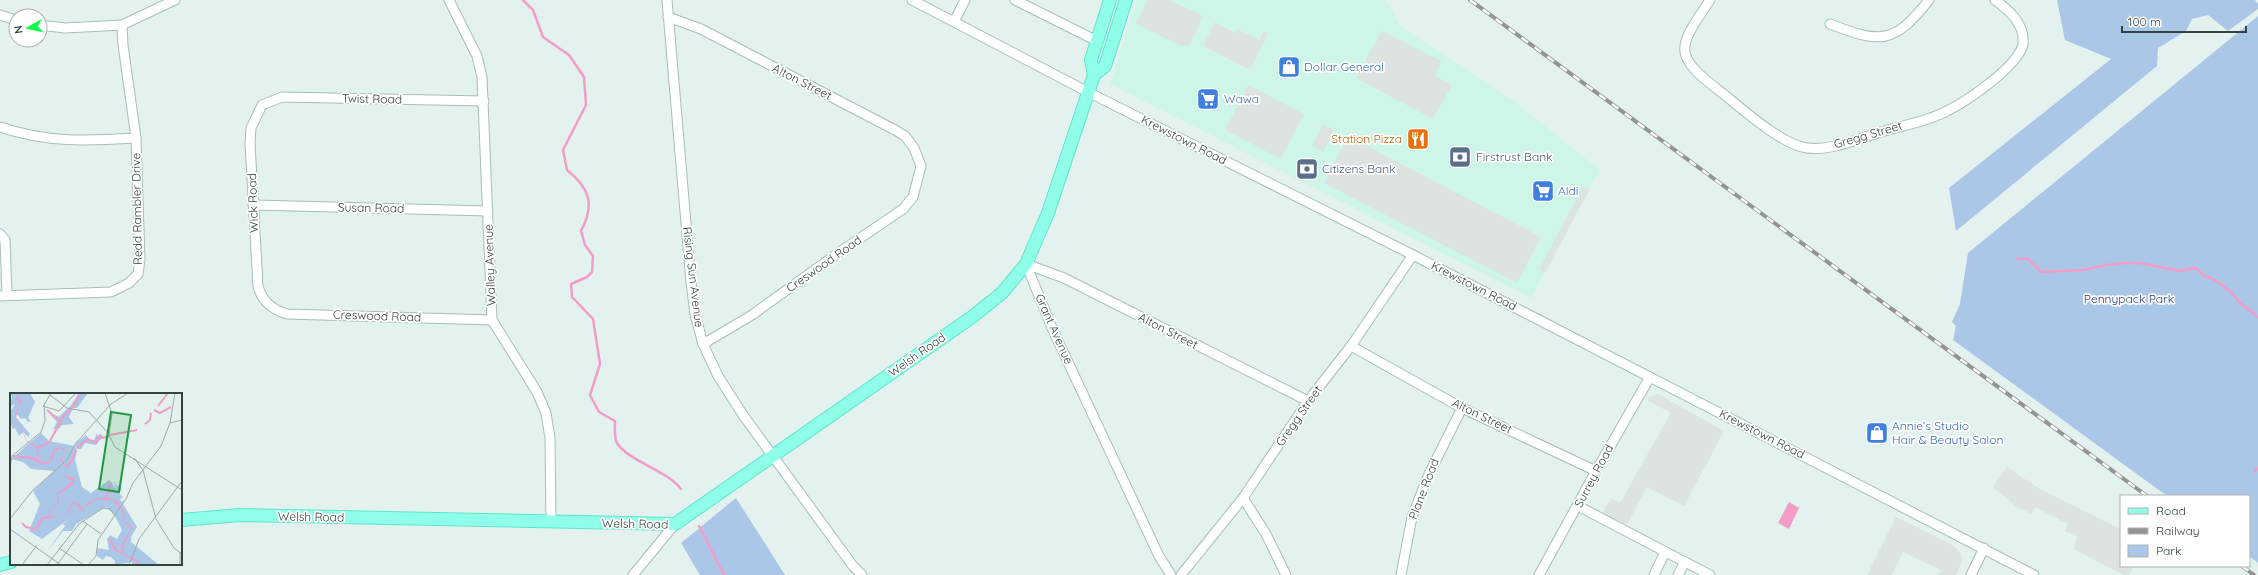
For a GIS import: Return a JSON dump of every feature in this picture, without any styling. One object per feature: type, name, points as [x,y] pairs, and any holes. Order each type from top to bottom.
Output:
[{"type":"main road","points":[[1026,264],[1048,213],[1094,75],[1091,60],[1110,0]]},
{"type":"main road","points":[[1094,75],[1105,66],[1126,0]]},
{"type":"main road","name":"Welsh Road","points":[[182,520],[240,515],[675,524],[972,317],[1002,292],[1026,264]]},
{"type":"main road","points":[[0,565],[10,562]]},
{"type":"street","points":[[48,26],[65,28],[122,25],[175,0]]},
{"type":"street","name":"Walley Avenue","points":[[449,0],[477,56],[482,77],[492,320],[537,392],[546,413],[550,438],[551,522]]},
{"type":"street","name":"Rising Sun Avenue","points":[[666,0],[691,282],[695,314],[703,344],[718,376],[772,456],[852,566],[862,575]]},
{"type":"street","name":"Krewstown Road","points":[[912,0],[1088,92],[1413,255],[2034,575]]},
{"type":"street","points":[[954,22],[965,0]]},
{"type":"street","points":[[1015,0],[1097,41]]},
{"type":"street","name":"Gregg Street","points":[[1710,0],[1686,36],[1684,51],[1691,68],[1772,132],[1806,148],[1842,144],[1946,112],[1984,87],[2010,65],[2023,45],[2022,30],[2008,9],[1995,0]]},
{"type":"street","points":[[1830,24],[1867,36],[1879,38],[1892,36],[1909,24],[1929,0]]},
{"type":"street","name":"Alton Street","points":[[668,17],[701,30],[895,130],[905,136],[914,148],[920,164]]},
{"type":"street","name":"Redd Rambler Drive","points":[[3,295],[111,292],[129,283],[138,274],[140,260],[136,138],[122,45],[122,25]]},
{"type":"street","name":"Twist Road","points":[[262,105],[282,97],[484,101]]},
{"type":"street","name":"Wick Road","points":[[262,105],[251,128],[250,143],[256,270],[261,298],[265,301]]},
{"type":"street","points":[[0,127],[20,134],[57,140],[136,138]]},
{"type":"street","name":"Creswood Road","points":[[703,344],[752,315],[902,209],[913,197],[920,164]]},
{"type":"street","name":"Susan Road","points":[[254,205],[488,211]]},
{"type":"street","points":[[0,234],[5,240],[3,295]]},
{"type":"street","name":"Gregg Street","points":[[1181,575],[1243,498],[1308,401],[1350,346],[1413,255]]},
{"type":"street","name":"Alton Street","points":[[1026,264],[1064,278],[1308,401]]},
{"type":"street","name":"Grant Avenue","points":[[1026,264],[1052,328],[1159,556],[1171,575]]},
{"type":"street","name":"Creswood Road","points":[[265,301],[276,310],[287,314],[492,320]]},
{"type":"street","name":"Alton Street","points":[[1350,346],[1462,408],[1596,470]]},
{"type":"street","name":"Surrey Road","points":[[1539,575],[1578,506],[1596,470],[1650,377]]},
{"type":"street","name":"Plane Road","points":[[1401,575],[1412,517],[1429,474],[1462,408]]},
{"type":"street","points":[[1243,498],[1266,534],[1286,575]]},
{"type":"street","points":[[1578,506],[1710,575]]},
{"type":"street","points":[[632,575],[675,524]]},
{"type":"street","points":[[1971,575],[1984,548]]},
{"type":"street","points":[[1654,575],[1665,552]]},
{"type":"street","points":[[1678,575],[1685,562]]},
{"type":"shaded area","points":[[1137,0],[1386,0],[1401,27],[1515,102],[1600,170],[1531,298],[1110,84]]},
{"type":"shaded area","points":[[1147,0],[1169,0],[1203,16],[1190,45],[1182,46],[1136,24]]},
{"type":"shaded area","points":[[1215,22],[1235,33],[1237,29],[1259,40],[1264,31],[1268,34],[1250,70],[1203,46]]},
{"type":"shaded area","points":[[1382,31],[1441,61],[1435,76],[1452,85],[1433,119],[1356,78]]},
{"type":"shaded area","points":[[1248,85],[1304,114],[1281,159],[1225,130]]},
{"type":"shaded area","points":[[1323,124],[1334,130],[1323,152],[1312,146]]},
{"type":"shaded area","points":[[1348,136],[1541,237],[1517,283],[1324,183]]},
{"type":"shaded area","points":[[1583,186],[1589,190],[1545,273],[1539,270]]},
{"type":"shaded area","points":[[1658,394],[1724,431],[1684,506],[1647,487],[1627,524],[1602,514],[1611,498],[1620,503],[1671,413],[1647,400],[1649,397]]},
{"type":"shaded area","points":[[2007,467],[2038,488],[2120,529],[2120,567],[2133,567],[2129,575],[2123,575],[2074,549],[2077,537],[2065,531],[2068,524],[2035,507],[2032,514],[2017,507],[1993,487]]},
{"type":"shaded area","points":[[1789,502],[1799,508],[1789,529],[1778,523]]},
{"type":"shaded area","points":[[1896,517],[1952,545],[1961,553],[1962,562],[1956,575],[1938,575],[1941,570],[1903,552],[1892,575],[1867,575]]},
{"type":"green space","points":[[2057,0],[2255,0],[2258,4],[2258,9],[2228,31],[2208,15],[2192,19],[2186,31],[2158,48],[2157,66],[1956,231],[1949,188],[2111,59],[2065,40]]},
{"type":"green space","name":"Pennypack Park","points":[[2258,16],[2258,563],[2250,557],[2250,495],[2166,495],[1953,340],[1956,326],[1952,322],[1960,304],[1968,253]]},
{"type":"green space","points":[[736,498],[785,575],[700,575],[681,543]]},
{"type":"waterway","points":[[523,0],[533,10],[543,37],[569,55],[584,77],[586,105],[563,150],[567,170],[581,183],[588,198],[589,205],[588,213],[581,231],[585,245],[593,256],[592,272],[587,277],[571,284],[572,297],[593,319],[600,364],[590,395],[599,412],[615,421],[616,441],[622,449],[629,455],[666,476],[681,489]]},
{"type":"waterway","points":[[2016,259],[2028,259],[2041,272],[2083,270],[2125,263],[2140,263],[2179,271],[2196,268],[2203,275],[2215,280],[2231,292],[2239,302],[2258,317]]},
{"type":"waterway","points":[[2255,471],[2258,468]]},
{"type":"waterway","points":[[699,526],[724,575]]},
{"type":"railway","points":[[1470,0],[2146,495]]},
{"type":"railway","points":[[2243,567],[2254,575]]},
{"type":"place","name":"Dollar General","points":[[1289,67]]},
{"type":"place","name":"Wawa","points":[[1208,99]]},
{"type":"place","name":"Station Pizza","points":[[1418,139]]},
{"type":"place","name":"Firstrust Bank","points":[[1460,157]]},
{"type":"place","name":"Citizens Bank","points":[[1307,169]]},
{"type":"place","name":"Aldi","points":[[1543,191]]},
{"type":"place","name":"Annie’s Studio Hair & Beauty Salon","points":[[1877,433]]}]
